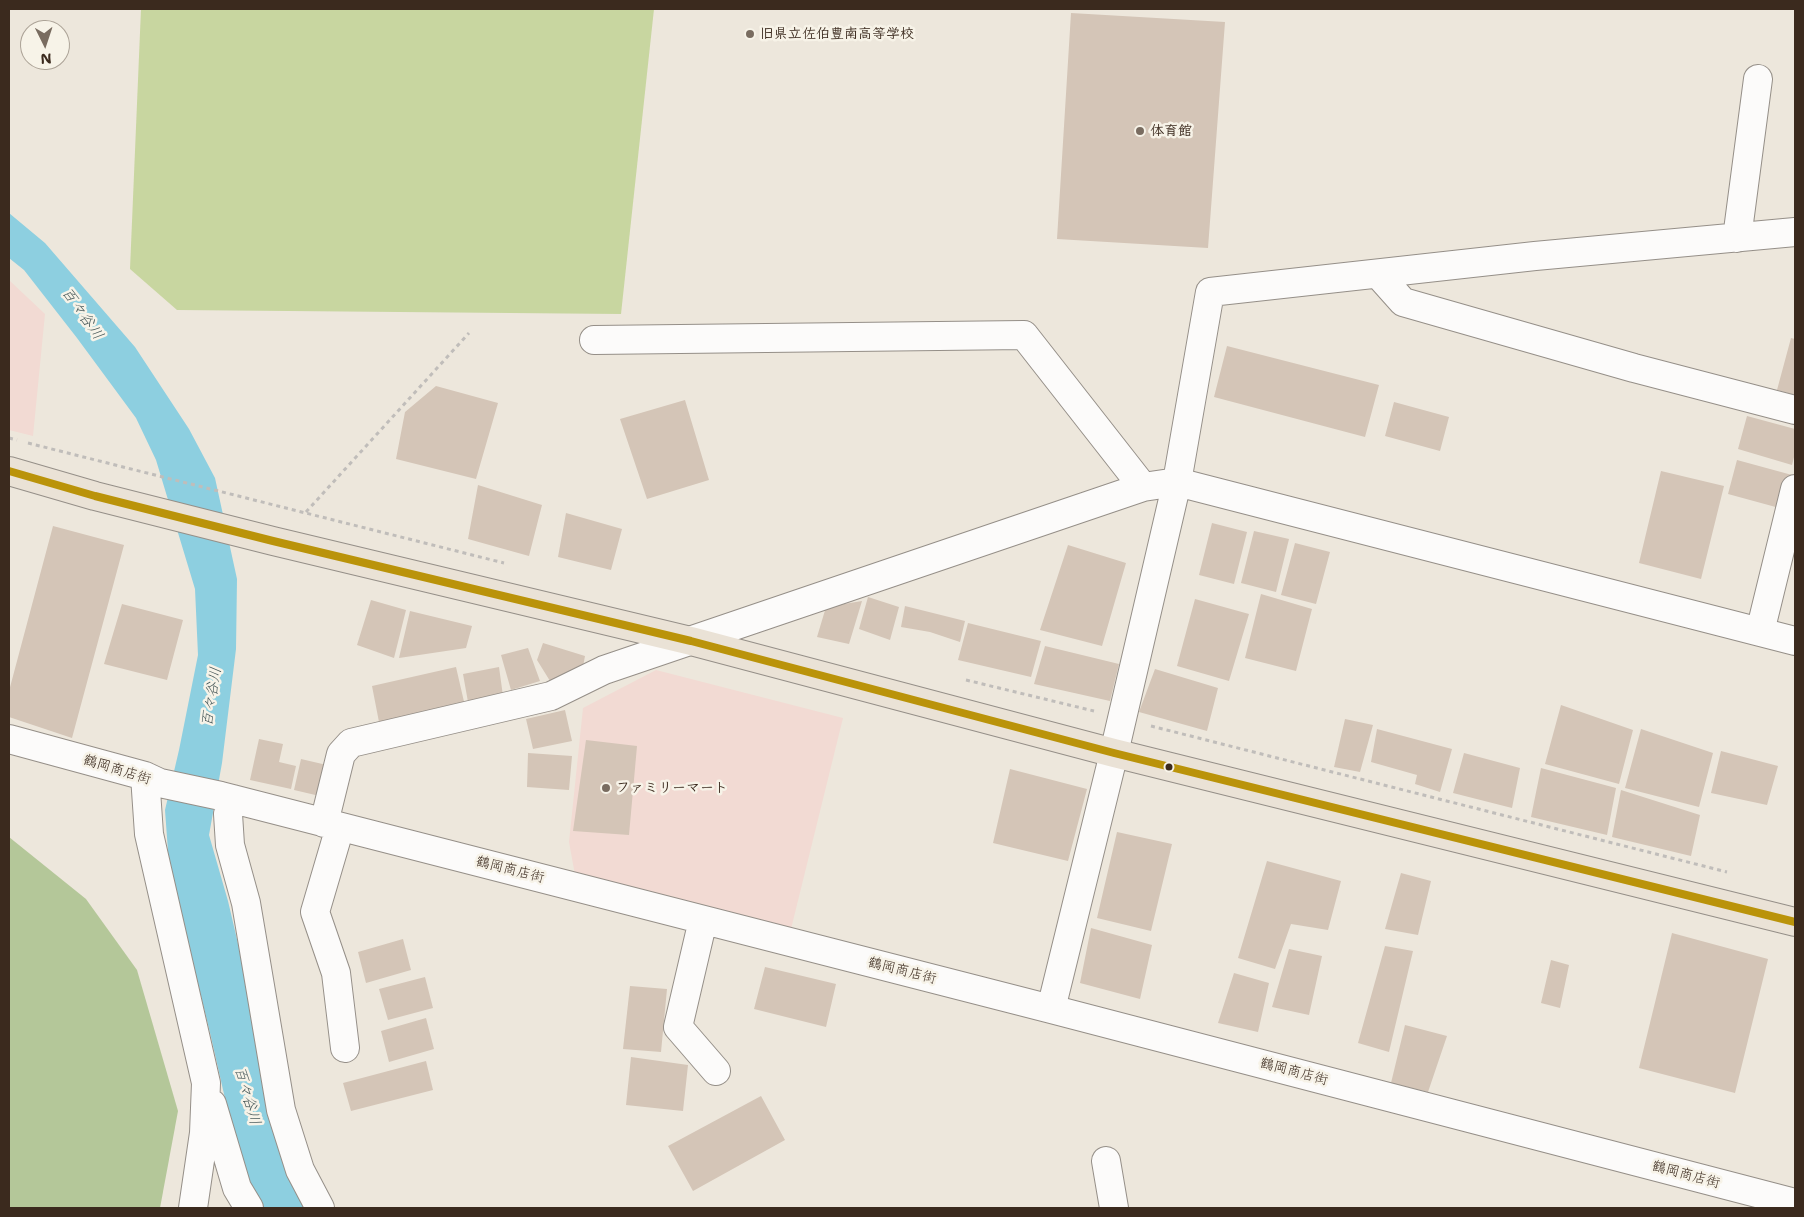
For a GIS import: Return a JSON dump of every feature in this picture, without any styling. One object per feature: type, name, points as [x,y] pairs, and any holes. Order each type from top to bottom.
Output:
[{"type":"highway","points":[[9,471],[95,496],[273,541],[691,642],[1114,753],[1795,922]]},
{"type":"street","points":[[1737,238],[1758,79]]},
{"type":"street","points":[[1051,1009],[1114,753],[1177,482],[1210,292],[1535,256],[1795,232]]},
{"type":"street","points":[[1378,274],[1403,302],[1634,368],[1795,410]]},
{"type":"street","points":[[594,340],[1024,335],[1144,487]]},
{"type":"street","points":[[345,1048],[336,973],[315,912],[332,825],[342,754],[351,743],[551,696],[604,670],[1144,487],[1177,482],[1795,641]]},
{"type":"street","points":[[1760,632],[1795,490]]},
{"type":"street","name":"鶴岡商店街","points":[[9,739],[153,780],[1051,1009],[1781,1203]]},
{"type":"street","points":[[153,780],[149,834],[206,1083],[237,1188],[249,1208]]},
{"type":"street","points":[[227,798],[230,845],[246,904],[281,1110],[300,1170],[320,1208]]},
{"type":"street","points":[[703,920],[678,1027],[716,1071]]},
{"type":"street","points":[[193,1208],[204,1133],[206,1083]]},
{"type":"street","points":[[1106,1161],[1114,1208]]},
{"type":"path","points":[[306,512],[469,333]]},
{"type":"path","points":[[9,438],[18,440]]},
{"type":"path","points":[[27,443],[233,494]]},
{"type":"path","points":[[1146,725],[1728,872]]},
{"type":"shaded area","points":[[9,280],[45,314],[33,436],[9,430]]},
{"type":"shaded area","points":[[656,670],[843,718],[791,929],[575,875],[569,842],[583,708]]},
{"type":"green space","points":[[141,9],[654,9],[621,314],[177,310],[130,269]]},
{"type":"green space","points":[[9,837],[86,899],[137,970],[178,1111],[160,1208],[9,1208]]},
{"type":"water","name":"百々谷川","points":[[9,213],[45,243],[135,347],[189,429],[215,478],[237,579],[236,649],[222,763],[209,835],[228,901],[251,999],[306,1208],[260,1208],[234,1138],[169,865],[165,810],[198,655],[195,589],[156,460],[136,418],[24,270],[9,258]]},
{"type":"building","name":"体育館","points":[[1071,13],[1225,22],[1208,248],[1057,239]]},
{"type":"building","points":[[1791,338],[1795,339],[1795,395],[1777,390]]},
{"type":"building","points":[[1227,346],[1379,385],[1365,437],[1214,397]]},
{"type":"building","points":[[436,386],[498,403],[476,479],[396,459],[405,412]]},
{"type":"building","points":[[685,400],[709,480],[647,499],[620,419]]},
{"type":"building","points":[[1394,402],[1449,417],[1440,451],[1385,436]]},
{"type":"building","points":[[1747,416],[1795,429],[1795,453],[1792,465],[1738,449]]},
{"type":"building","points":[[1737,460],[1792,475],[1783,509],[1728,494]]},
{"type":"building","points":[[1661,471],[1724,486],[1701,579],[1639,563]]},
{"type":"building","points":[[478,485],[542,505],[529,556],[468,539]]},
{"type":"building","points":[[566,513],[622,529],[611,570],[558,557]]},
{"type":"building","points":[[1212,523],[1247,532],[1234,584],[1199,575]]},
{"type":"building","points":[[53,526],[124,545],[72,738],[9,717],[9,691]]},
{"type":"building","points":[[1254,531],[1289,539],[1276,592],[1241,583]]},
{"type":"building","points":[[1295,543],[1330,552],[1316,604],[1281,595]]},
{"type":"building","points":[[1068,545],[1126,563],[1102,646],[1040,630]]},
{"type":"building","points":[[1261,594],[1312,609],[1296,671],[1245,658]]},
{"type":"building","points":[[868,597],[899,607],[890,640],[859,629]]},
{"type":"building","points":[[1195,599],[1249,614],[1229,681],[1177,666]]},
{"type":"building","points":[[371,600],[406,610],[394,658],[357,645]]},
{"type":"building","points":[[862,601],[849,644],[817,637],[826,607]]},
{"type":"building","points":[[122,604],[183,620],[167,680],[104,664]]},
{"type":"building","points":[[905,606],[965,621],[960,642],[930,632],[901,627]]},
{"type":"building","points":[[410,611],[472,626],[466,648],[399,658]]},
{"type":"building","points":[[968,623],[1041,641],[1031,677],[958,660]]},
{"type":"building","points":[[543,643],[585,656],[582,672],[550,681],[537,660]]},
{"type":"building","points":[[1045,646],[1119,664],[1110,701],[1034,684]]},
{"type":"building","points":[[528,648],[540,681],[511,690],[501,655]]},
{"type":"building","points":[[456,667],[465,706],[379,722],[372,686]]},
{"type":"building","points":[[499,667],[503,696],[468,702],[463,674]]},
{"type":"building","points":[[1155,669],[1218,688],[1207,731],[1139,712]]},
{"type":"building","points":[[1561,705],[1633,730],[1619,784],[1545,764]]},
{"type":"building","points":[[565,710],[572,741],[533,749],[526,719]]},
{"type":"building","points":[[1345,719],[1373,725],[1360,772],[1334,767]]},
{"type":"building","points":[[1377,729],[1452,749],[1440,792],[1415,784],[1417,775],[1371,762]]},
{"type":"building","points":[[1641,729],[1713,753],[1699,807],[1625,788]]},
{"type":"building","points":[[259,739],[283,744],[279,762],[296,766],[291,789],[250,780]]},
{"type":"building","name":"ファミリーマート","points":[[586,740],[637,746],[629,835],[573,831]]},
{"type":"building","points":[[1721,751],[1778,766],[1767,805],[1711,793]]},
{"type":"building","points":[[528,753],[572,756],[569,790],[527,787]]},
{"type":"building","points":[[1464,753],[1520,768],[1512,808],[1453,793]]},
{"type":"building","points":[[301,759],[331,766],[324,797],[294,790]]},
{"type":"building","points":[[1541,768],[1616,788],[1607,835],[1531,817]]},
{"type":"building","points":[[1010,769],[1087,789],[1068,861],[993,843]]},
{"type":"building","points":[[1621,790],[1700,815],[1691,856],[1612,837]]},
{"type":"building","points":[[1117,832],[1172,844],[1151,931],[1097,918]]},
{"type":"building","points":[[1267,861],[1341,881],[1328,930],[1291,924],[1275,969],[1238,958]]},
{"type":"building","points":[[1401,873],[1431,881],[1418,935],[1385,929]]},
{"type":"building","points":[[1091,928],[1152,945],[1140,999],[1080,983]]},
{"type":"building","points":[[1672,933],[1768,959],[1735,1093],[1639,1068]]},
{"type":"building","points":[[403,939],[411,970],[366,983],[358,952]]},
{"type":"building","points":[[1385,946],[1413,951],[1389,1052],[1358,1043]]},
{"type":"building","points":[[1289,949],[1322,956],[1309,1015],[1272,1007]]},
{"type":"building","points":[[1551,960],[1569,965],[1560,1008],[1541,1003]]},
{"type":"building","points":[[765,967],[836,984],[826,1027],[754,1009]]},
{"type":"building","points":[[1234,973],[1269,983],[1258,1032],[1218,1023]]},
{"type":"building","points":[[425,977],[433,1008],[388,1020],[379,989]]},
{"type":"building","points":[[630,986],[667,989],[661,1052],[623,1049]]},
{"type":"building","points":[[426,1018],[434,1049],[389,1062],[381,1031]]},
{"type":"building","points":[[1405,1025],[1447,1036],[1428,1092],[1391,1083]]},
{"type":"building","points":[[631,1057],[688,1065],[683,1111],[626,1105]]},
{"type":"building","points":[[426,1061],[433,1090],[351,1111],[343,1083]]},
{"type":"building","points":[[761,1096],[785,1140],[693,1191],[668,1146]]},
{"type":"transit line","points":[[9,471],[95,496],[273,541],[691,641],[1114,753],[1795,922]]},
{"type":"place","name":"旧県立佐伯豊南高等学校","points":[[750,34]]},
{"type":"place","name":"体育館","points":[[1140,131]]},
{"type":"place","name":"ファミリーマート","points":[[606,788]]}]
